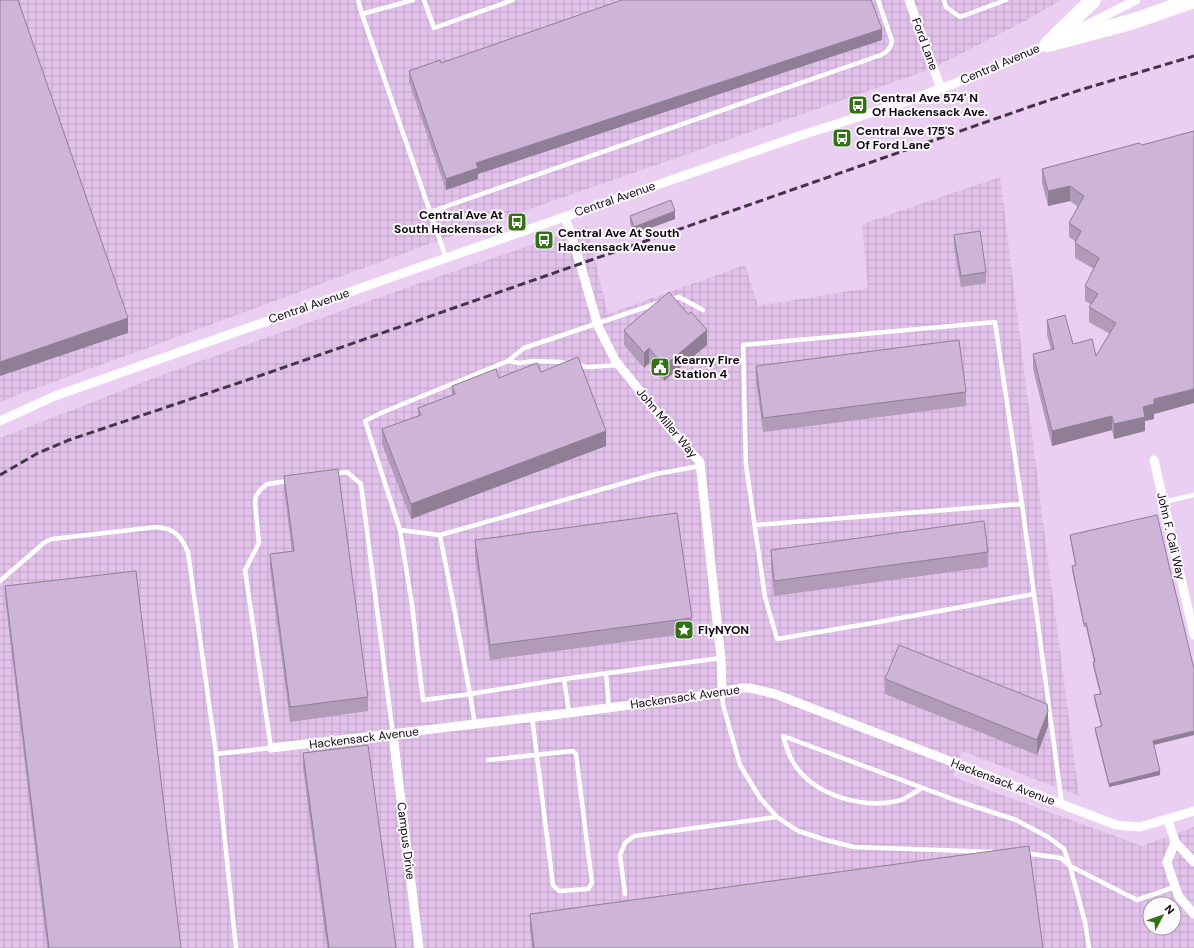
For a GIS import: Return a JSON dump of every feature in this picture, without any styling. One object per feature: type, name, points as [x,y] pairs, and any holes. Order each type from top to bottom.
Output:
[{"type":"highway","points":[[1048,44],[1093,0]]},
{"type":"highway","points":[[1048,44],[1131,22],[1194,0]]},
{"type":"street","name":"Ford Lane","points":[[909,0],[941,88]]},
{"type":"street","name":"Central Avenue","points":[[0,421],[55,396],[446,258],[799,136],[905,102],[980,74],[1048,44],[1136,0]]},
{"type":"street","name":"John Miller Way","points":[[565,217],[597,323],[615,360],[676,436],[700,462],[721,658],[722,692]]},
{"type":"street","name":"John F. Cali Way","points":[[1154,460],[1194,636]]},
{"type":"street","name":"Hackensack Avenue","points":[[271,748],[532,718],[750,688],[775,694],[1116,825],[1140,828],[1194,811]]},
{"type":"street","name":"Campus Drive","points":[[393,735],[419,948]]},
{"type":"street","points":[[1168,820],[1175,842],[1194,862]]},
{"type":"street","points":[[1175,842],[1167,862],[1179,896],[1194,914]]},
{"type":"lane","points":[[358,0],[446,258]]},
{"type":"lane","points":[[362,14],[413,0]]},
{"type":"lane","points":[[424,0],[434,28],[513,0]]},
{"type":"lane","points":[[430,212],[881,55],[887,52],[892,41],[878,0]]},
{"type":"lane","points":[[944,0],[946,7],[960,17],[1006,0]]},
{"type":"lane","points":[[703,310],[679,297],[597,323],[524,348],[508,361],[365,421],[400,530],[412,605],[423,700],[721,658]]},
{"type":"lane","points":[[1034,594],[777,639],[765,598],[746,465],[743,345],[995,322],[1022,504],[1034,594],[1062,805]]},
{"type":"lane","points":[[508,361],[519,363],[534,361],[559,362],[588,367],[620,365]]},
{"type":"lane","points":[[400,530],[440,535],[656,474],[700,466]]},
{"type":"lane","points":[[325,475],[346,472],[361,484],[393,735]]},
{"type":"lane","points":[[216,754],[271,748],[245,570],[259,543],[255,503],[256,496],[267,484],[296,480]]},
{"type":"lane","points":[[1164,502],[1194,495]]},
{"type":"lane","points":[[755,525],[1022,504]]},
{"type":"lane","points":[[0,581],[45,542],[52,539],[157,527],[167,528],[183,540],[188,552],[216,754],[236,948]]},
{"type":"lane","points":[[440,535],[454,602],[475,724]]},
{"type":"lane","points":[[606,674],[610,708]]},
{"type":"lane","points":[[564,679],[569,713]]},
{"type":"lane","points":[[722,692],[723,705],[740,765],[760,798],[777,817],[798,831],[826,840],[854,846],[1000,852]]},
{"type":"lane","points":[[488,760],[537,754],[573,751],[576,754],[592,883],[588,889],[559,891],[553,885],[537,754],[532,718]]},
{"type":"lane","points":[[922,788],[899,801],[877,803],[837,797],[820,789],[802,773],[793,762],[783,736],[893,777],[922,788],[958,802],[1016,820],[1048,837],[1064,849],[1085,922],[1089,948]]},
{"type":"lane","points":[[625,894],[620,855],[625,843],[634,836],[777,817]]},
{"type":"lane","points":[[1016,853],[1061,858],[1070,866],[1137,900],[1175,887]]},
{"type":"shaded area","points":[[0,0],[1061,0],[1025,21],[931,69],[426,245],[14,396],[0,403]]},
{"type":"shaded area","points":[[1000,177],[1079,796],[962,751],[953,777],[1142,846],[1194,827],[1194,948],[0,948],[0,438],[170,372],[420,283],[587,226],[608,314],[745,265],[758,306],[868,288],[862,224]]},
{"type":"building","points":[[0,0],[18,0],[128,318],[0,362]]},
{"type":"building","points":[[622,0],[871,0],[882,29],[476,163],[478,168],[446,179],[409,71],[440,60],[441,63]]},
{"type":"building","points":[[1194,131],[1194,389],[1154,399],[1154,404],[1143,407],[1145,417],[1114,424],[1112,416],[1052,431],[1033,354],[1054,349],[1047,320],[1065,315],[1073,344],[1092,339],[1096,356],[1116,323],[1089,307],[1098,294],[1085,286],[1099,258],[1075,243],[1081,231],[1069,223],[1084,196],[1070,186],[1048,191],[1042,169],[1139,143],[1142,145]]},
{"type":"building","points":[[671,200],[675,211],[634,227],[630,216]]},
{"type":"building","points":[[980,231],[986,272],[961,276],[954,235]]},
{"type":"building","points":[[669,292],[688,314],[691,312],[707,330],[664,366],[649,348],[644,353],[624,330]]},
{"type":"building","points":[[959,340],[966,392],[763,418],[756,366]]},
{"type":"building","points":[[578,357],[606,431],[411,504],[382,429],[421,415],[418,408],[455,394],[452,386],[496,369],[499,378],[537,363],[541,372]]},
{"type":"building","points":[[338,469],[368,697],[290,707],[270,554],[294,551],[284,476]]},
{"type":"building","points":[[677,513],[692,618],[490,645],[475,540]]},
{"type":"building","points":[[1157,515],[1194,669],[1194,731],[1153,741],[1160,771],[1109,784],[1095,728],[1102,726],[1094,695],[1101,694],[1093,662],[1095,662],[1086,623],[1084,624],[1072,566],[1076,565],[1070,535]]},
{"type":"building","points":[[984,521],[988,552],[774,581],[771,550]]},
{"type":"building","points":[[136,571],[181,948],[49,948],[5,586]]},
{"type":"building","points":[[899,645],[1047,704],[1048,711],[1037,740],[885,679]]},
{"type":"building","points":[[368,745],[396,948],[329,948],[303,753]]},
{"type":"building","points":[[1029,846],[1043,948],[534,948],[530,914]]},
{"type":"railway","points":[[0,475],[38,453],[69,440],[262,375],[1029,107],[1194,56]]},
{"type":"place","name":"Central Ave 574' N Of Hackensack Ave.","points":[[858,105]]},
{"type":"place","name":"Central Ave 175'S Of Ford Lane","points":[[842,138]]},
{"type":"place","name":"Central Ave At South Hackensack","points":[[517,222]]},
{"type":"place","name":"Central Ave At South Hackensack Avenue","points":[[544,240]]},
{"type":"place","name":"Kearny Fire Station 4","points":[[660,367]]},
{"type":"place","name":"FlyNYON","points":[[684,630]]}]
